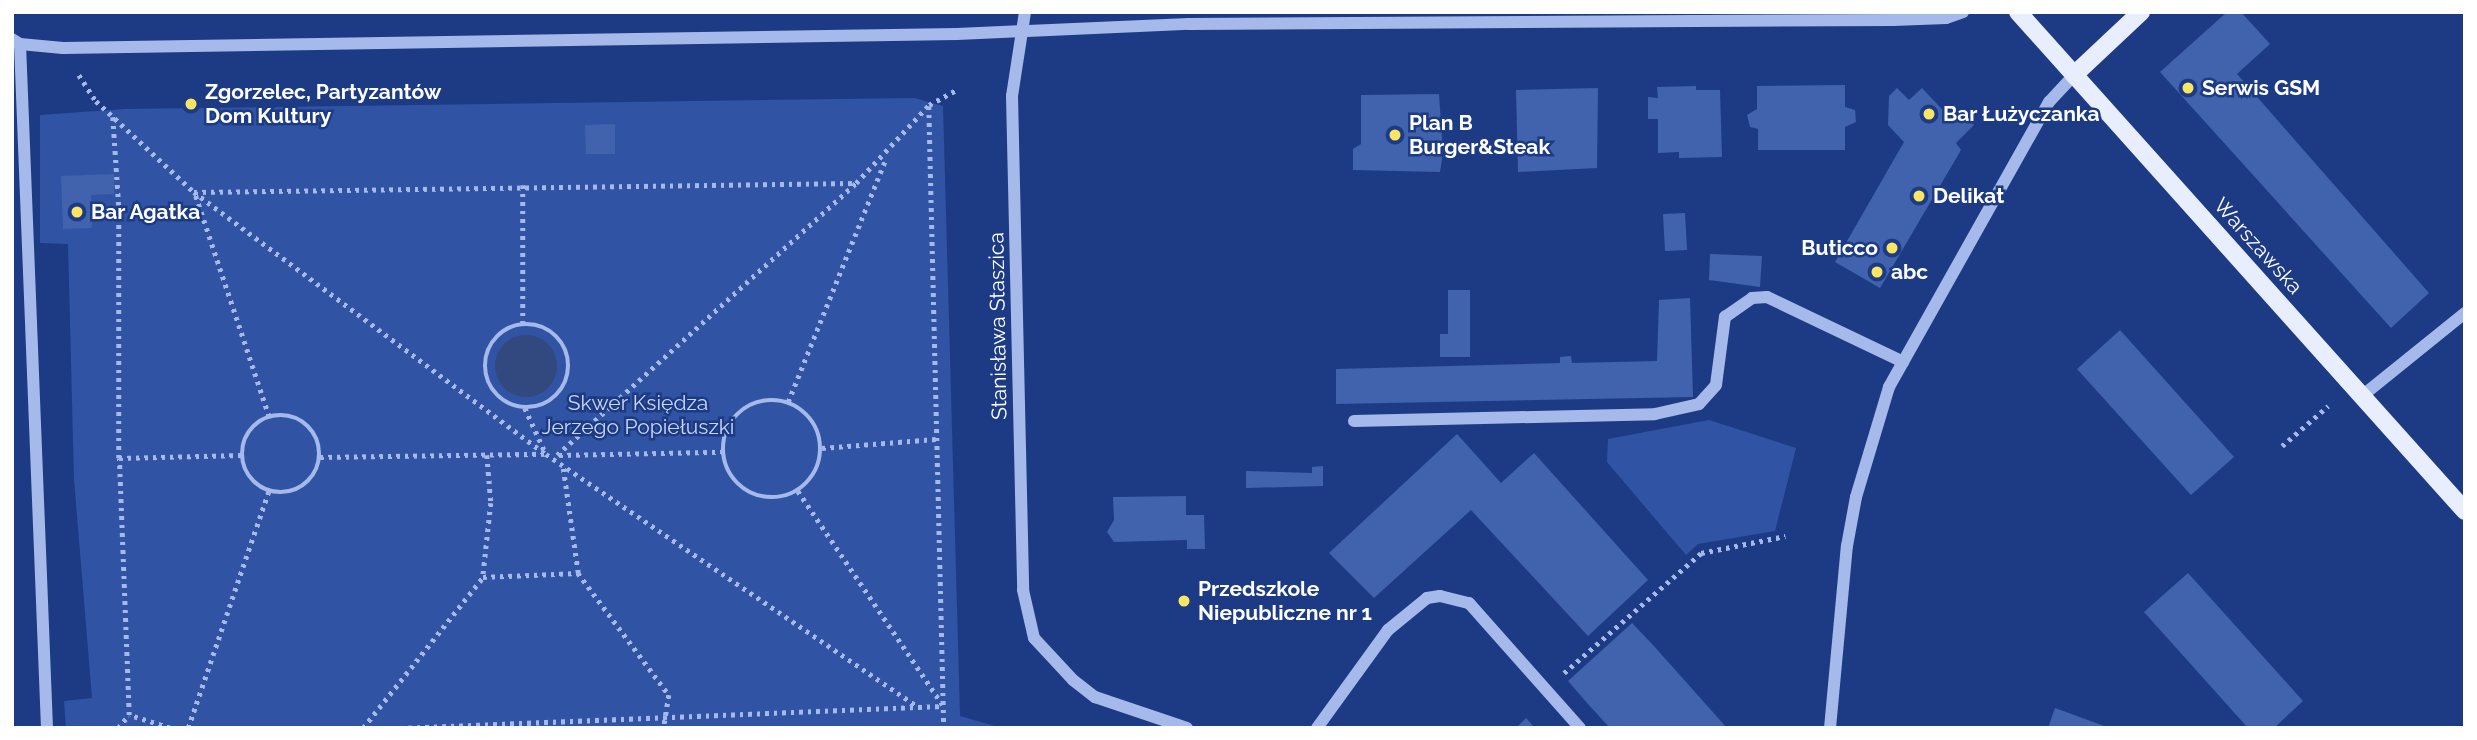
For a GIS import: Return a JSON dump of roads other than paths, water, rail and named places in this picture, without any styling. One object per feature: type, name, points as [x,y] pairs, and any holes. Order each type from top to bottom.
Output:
[{"type":"main road","name":"Warszawska","points":[[2018,12],[2465,511]]},
{"type":"main road","points":[[2074,75],[2141,12]]},
{"type":"street","name":"Stanisława Staszica","points":[[1025,12],[1020,30],[1012,96],[1023,590],[1034,638],[1054,664],[1095,697],[1187,728]]},
{"type":"street","points":[[47,728],[16,42],[63,48],[1020,30],[1203,24],[1893,20],[1946,18],[1963,12]]},
{"type":"street","points":[[1830,728],[1847,546],[1875,431],[1903,362],[2049,102],[2074,75]]},
{"type":"street","points":[[1354,421],[1655,414],[1699,404],[1716,385],[1725,317],[1752,298],[1767,298],[1903,362]]},
{"type":"street","points":[[2362,396],[2465,313]]},
{"type":"street","points":[[1317,728],[1388,630],[1427,598],[1469,603],[1580,728]]},
{"type":"place","name":"Serwis GSM","points":[[2188,88]]},
{"type":"place","name":"Zgorzelec, Partyzantów Dom Kultury","points":[[191,104]]},
{"type":"place","name":"Bar Łużyczanka","points":[[1929,114]]},
{"type":"place","name":"Plan B Burger&Steak","points":[[1395,135]]},
{"type":"place","name":"Delikat","points":[[1919,196]]},
{"type":"place","name":"Bar Agatka","points":[[77,212]]},
{"type":"place","name":"Buticco","points":[[1892,248]]},
{"type":"place","name":"abc","points":[[1877,272]]},
{"type":"place","name":"Przedszkole Niepubliczne nr 1","points":[[1184,601]]},
{"type":"park label","name":"Skwer Księdza Jerzego Popiełuszki","points":[[638,415]]}]
